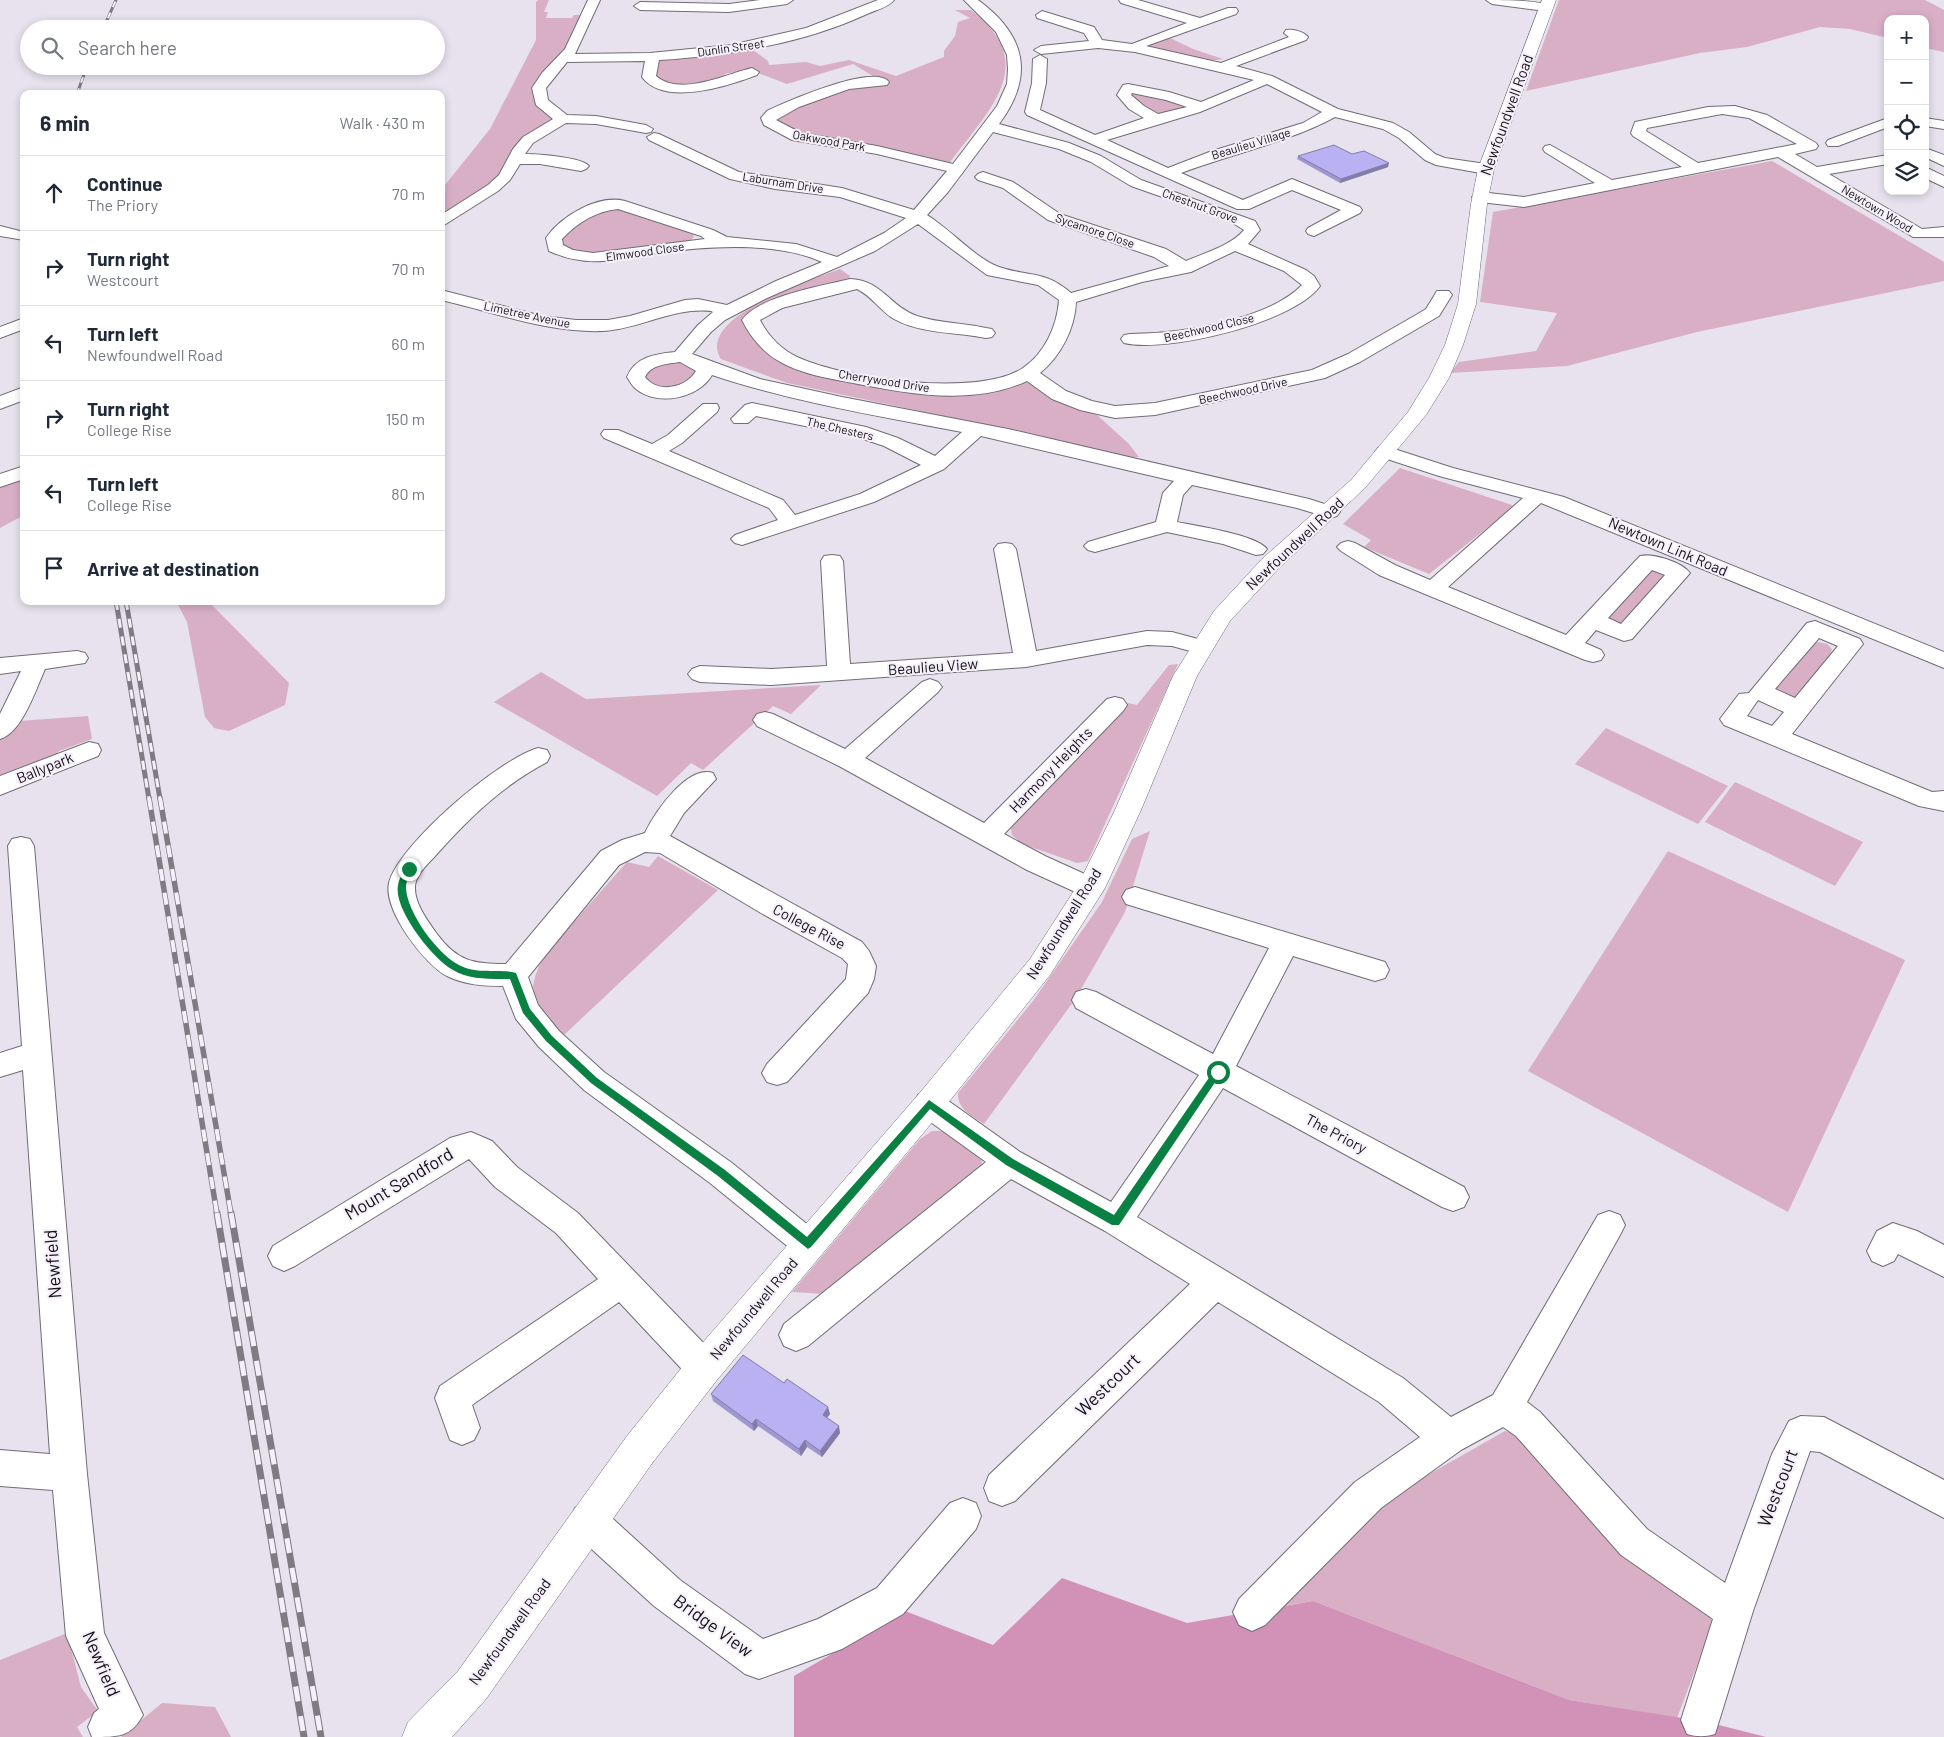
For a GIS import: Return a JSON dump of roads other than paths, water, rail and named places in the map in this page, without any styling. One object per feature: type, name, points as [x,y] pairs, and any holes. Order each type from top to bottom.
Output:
[{"type":"main road","name":"Newfoundwell Road","points":[[423,1737],[472,1685],[640,1449],[704,1368],[929,1104],[1040,967],[1090,888],[1201,647],[1242,593],[1270,564],[1330,512],[1358,484],[1416,415],[1439,378],[1454,345],[1467,304],[1480,197],[1486,169],[1547,4]]},
{"type":"street","points":[[445,219],[493,188],[505,176],[520,148],[528,140],[562,119],[541,102],[539,88],[547,76],[566,58],[594,0]]},
{"type":"street","points":[[640,6],[697,4],[746,7],[787,0]]},
{"type":"street","name":"Dunlin Street","points":[[566,58],[653,56],[732,49],[788,39],[836,23],[888,0]]},
{"type":"street","points":[[680,357],[713,320],[765,292],[837,263],[871,246],[916,216],[935,199],[1008,98],[1014,77],[1015,62],[1013,50],[1004,31],[990,15],[970,0]]},
{"type":"street","points":[[1125,0],[1199,22]]},
{"type":"street","points":[[1504,1],[1547,4]]},
{"type":"street","points":[[1504,1],[1515,8],[1512,16]]},
{"type":"street","points":[[1159,118],[1129,103],[1124,95],[1128,88],[1134,60],[1142,43],[1232,11]]},
{"type":"street","points":[[1042,16],[1089,30],[1098,44],[1134,60],[1222,67],[1267,79],[1333,112],[1395,129],[1430,157],[1441,162],[1486,169]]},
{"type":"street","points":[[1222,67],[1300,37],[1291,33]]},
{"type":"street","points":[[1098,44],[1041,54],[1039,83],[1032,112],[1243,206],[1292,184],[1354,210]]},
{"type":"street","points":[[1134,60],[1137,54],[1149,57]]},
{"type":"street","points":[[653,56],[649,77],[656,84],[665,86],[704,86],[737,78],[752,72]]},
{"type":"street","points":[[1093,140],[1200,106],[1267,79]]},
{"type":"street","name":"Oakwood Park","points":[[882,82],[877,80],[862,82],[806,100],[772,114],[768,118],[769,122],[797,137],[909,156],[956,170]]},
{"type":"street","points":[[1128,88],[1169,96],[1200,106]]},
{"type":"street","points":[[1480,197],[1524,202],[1610,186],[1697,169],[1811,146],[1747,112],[1719,111],[1640,125],[1638,133],[1697,169]]},
{"type":"street","name":"Beaulieu Village","points":[[1168,173],[1217,154],[1308,126],[1333,112]]},
{"type":"street","name":"Laburnam Drive","points":[[562,119],[596,120],[650,133],[735,176],[842,194],[916,216]]},
{"type":"street","points":[[1929,123],[1944,126]]},
{"type":"street","points":[[1833,143],[1884,124]]},
{"type":"street","name":"Chestnut Grove","points":[[987,126],[1064,146],[1096,159],[1136,183],[1234,217],[1249,224],[1252,230],[1244,240],[1185,268],[1137,278],[1068,299]]},
{"type":"street","points":[[1929,151],[1944,148]]},
{"type":"street","points":[[1550,149],[1610,186]]},
{"type":"street","name":"Newtown Wood","points":[[1781,152],[1919,234],[1944,232]]},
{"type":"street","points":[[1929,154],[1944,161]]},
{"type":"street","points":[[515,159],[540,159],[581,166]]},
{"type":"street","name":"Newtown Wood","points":[[1814,172],[1884,160]]},
{"type":"street","points":[[1929,174],[1944,182]]},
{"type":"street","name":"Sycamore Close","points":[[983,177],[1008,185],[1054,218],[1160,253],[1185,268]]},
{"type":"street","points":[[1314,231],[1370,202]]},
{"type":"street","name":"Elmwood Close","points":[[724,242],[707,233],[631,207],[610,204],[591,210],[562,230],[554,238],[555,248],[564,253],[590,258],[611,258],[656,248],[724,242],[791,247],[818,253],[837,263]]},
{"type":"street","points":[[916,216],[940,230],[966,254],[993,271],[1043,281],[1068,299]]},
{"type":"street","points":[[0,231],[20,236]]},
{"type":"street","name":"Beechwood Close","points":[[1130,338],[1159,340],[1242,322],[1290,302],[1308,292],[1311,286],[1308,279],[1298,272],[1235,245]]},
{"type":"street","name":"Cherrywood Drive","points":[[986,333],[908,318],[893,311],[870,288],[856,283],[776,304],[761,310],[750,320],[761,337],[790,360],[837,374],[870,381],[918,388],[960,390],[993,385],[1028,373],[1048,353],[1057,339],[1066,316],[1068,299]]},
{"type":"street","name":"Beechwood Drive","points":[[1028,373],[1072,402],[1101,410],[1131,412],[1163,408],[1291,382],[1337,367],[1433,312],[1443,295]]},
{"type":"street","name":"Limetree Avenue","points":[[445,296],[552,322],[573,325],[618,324],[686,305],[700,303],[710,304],[730,311]]},
{"type":"street","points":[[0,333],[20,325]]},
{"type":"street","points":[[701,365],[705,371],[702,379],[689,388],[674,392],[657,392],[639,384],[636,377],[639,370],[647,363],[662,358],[680,357],[690,359],[701,365],[752,403]]},
{"type":"street","points":[[689,388],[752,403],[842,403],[976,429],[1302,503],[1330,512]]},
{"type":"street","points":[[0,403],[20,395]]},
{"type":"street","name":"The Chesters","points":[[752,403],[859,431],[891,442],[937,465]]},
{"type":"street","points":[[652,453],[675,439],[710,408]]},
{"type":"street","points":[[742,539],[866,498],[937,465],[976,429]]},
{"type":"street","points":[[611,434],[776,504],[791,524]]},
{"type":"street","name":"Newtown Link Road","points":[[1385,452],[1446,472],[1536,495],[1626,529],[1944,661]]},
{"type":"street","points":[[0,481],[20,474]]},
{"type":"street","points":[[1166,526],[1173,493],[1188,478]]},
{"type":"street","points":[[1433,589],[1533,500],[1536,495]]},
{"type":"street","points":[[1095,546],[1166,526],[1228,539],[1256,549]]},
{"type":"street","points":[[1348,547],[1387,570],[1593,655]]},
{"type":"street","points":[[1005,549],[1026,660]]},
{"type":"street","points":[[832,561],[840,673]]},
{"type":"street","points":[[1570,645],[1593,620]]},
{"type":"street","name":"Beaulieu View","points":[[700,674],[771,677],[1026,660],[1147,638],[1172,639],[1201,647]]},
{"type":"street","points":[[0,666],[36,664],[77,658]]},
{"type":"street","points":[[0,731],[8,722],[36,664]]},
{"type":"street","points":[[848,760],[930,687]]},
{"type":"street","points":[[1747,700],[1732,719],[1928,800],[1942,802],[1944,800]]},
{"type":"street","name":"Harmony Heights","points":[[988,835],[1115,705]]},
{"type":"street","points":[[1776,738],[1799,709]]},
{"type":"street","points":[[765,720],[848,760],[1036,863],[1090,888]]},
{"type":"street","name":"Ballypark","points":[[0,786],[89,750]]},
{"type":"street","points":[[513,975],[486,975],[457,969],[440,956],[415,922],[404,902],[402,885],[409,869],[427,848],[486,788],[519,765],[538,756]]},
{"type":"street","points":[[513,975],[610,858],[627,847],[655,841],[660,826],[671,810],[704,779]]},
{"type":"street","name":"College Rise","points":[[655,841],[668,845],[770,906],[852,950],[861,959],[863,972],[858,985],[777,1073]]},
{"type":"street","name":"Newfield","points":[[21,846],[69,1474],[86,1636],[123,1715],[108,1727]]},
{"type":"street","points":[[1135,897],[1375,970]]},
{"type":"street","points":[[1116,1221],[1218,1072],[1286,943]]},
{"type":"street","points":[[513,975],[526,1011],[549,1039],[594,1081],[721,1173],[808,1244]]},
{"type":"street","name":"The Priory","points":[[1086,1000],[1453,1198]]},
{"type":"street","points":[[0,1065],[37,1053]]},
{"type":"street","points":[[929,1104],[1009,1162],[1116,1221],[1214,1283],[1391,1390],[1449,1438]]},
{"type":"street","name":"Mount Sandford","points":[[284,1256],[424,1168],[460,1147],[470,1145],[481,1150],[506,1177],[567,1223],[704,1368]]},
{"type":"street","points":[[796,1335],[1009,1162]]},
{"type":"street","points":[[1252,1612],[1368,1495],[1449,1438],[1505,1406],[1609,1225]]},
{"type":"street","points":[[1882,1251],[1888,1241],[1894,1238],[1906,1241],[1944,1262]]},
{"type":"street","points":[[462,1428],[452,1398],[621,1282]]},
{"type":"street","name":"Westcourt","points":[[1002,1488],[1214,1283]]},
{"type":"street","points":[[1505,1406],[1528,1424],[1634,1542],[1734,1611]]},
{"type":"street","name":"Westcourt","points":[[1701,1720],[1734,1611],[1790,1454],[1801,1433],[1824,1435],[1944,1500]]},
{"type":"street","points":[[0,1468],[69,1474]]},
{"type":"street","name":"Bridge View","points":[[588,1521],[667,1593],[759,1660],[828,1635],[890,1601],[963,1516]]},
{"type":"railway","points":[[107,20],[116,0]]},
{"type":"railway","points":[[78,90],[84,75]]},
{"type":"railway","points":[[117,605],[149,799]]},
{"type":"railway","points":[[127,605],[160,799]]},
{"type":"railway","points":[[149,798],[217,1214]]},
{"type":"railway","points":[[160,798],[231,1214]]},
{"type":"railway","points":[[217,1213],[304,1737]]},
{"type":"railway","points":[[231,1213],[321,1737]]}]
